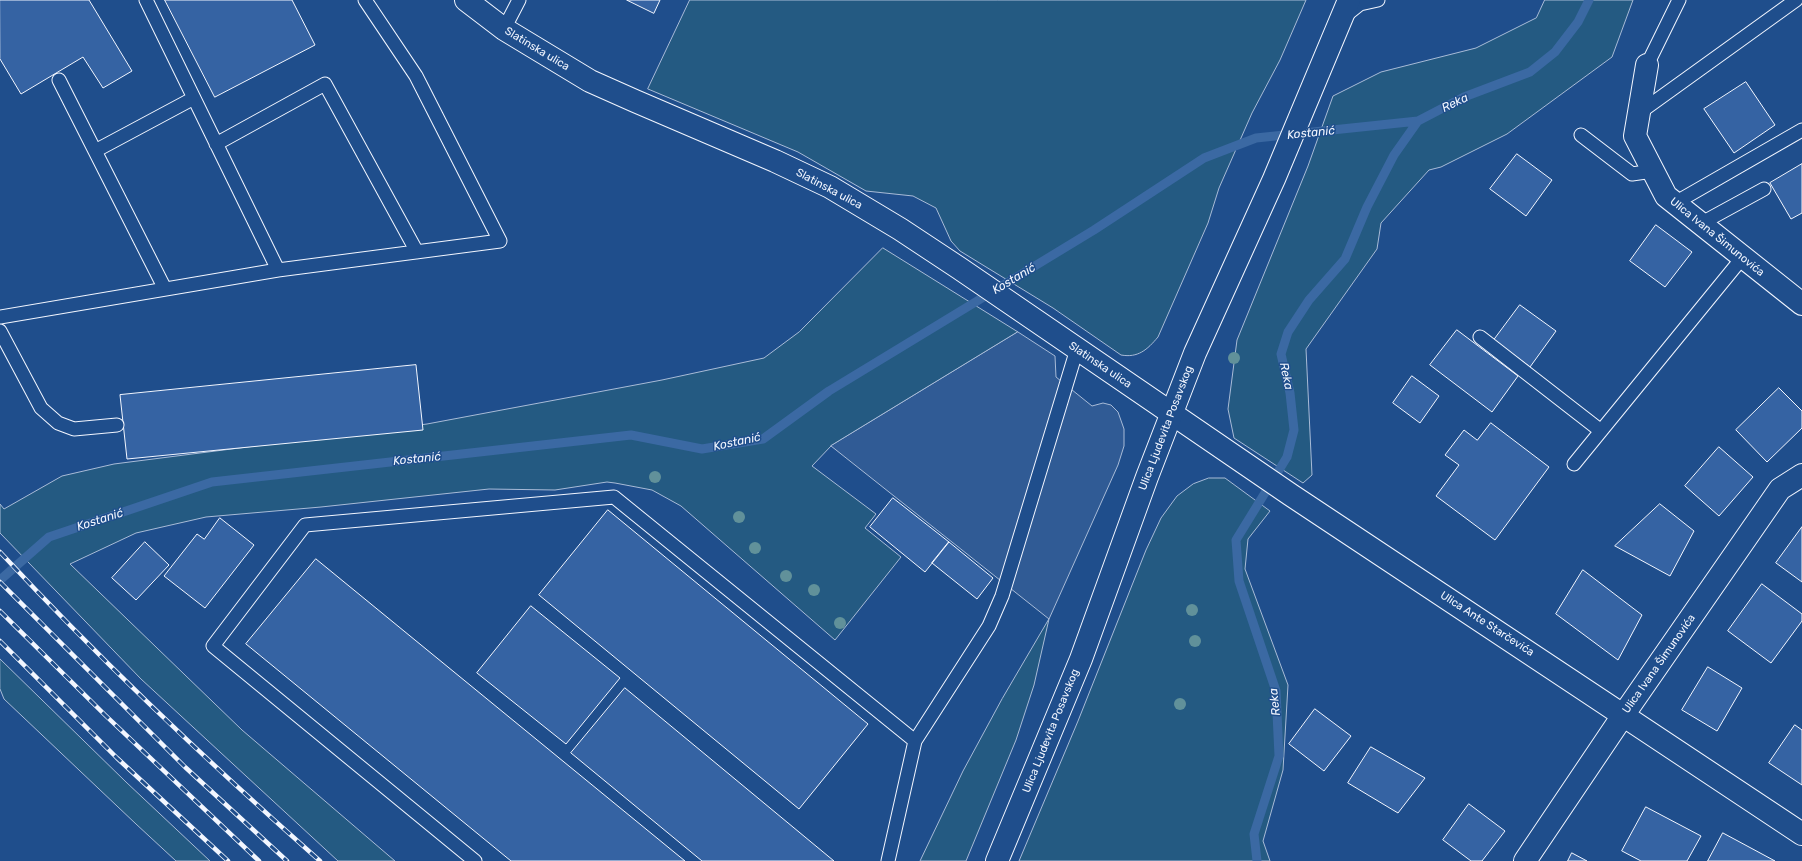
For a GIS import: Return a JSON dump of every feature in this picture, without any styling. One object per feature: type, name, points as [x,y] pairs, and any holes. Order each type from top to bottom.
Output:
[{"type":"street","name":"Slatinska ulica","points":[[466,0],[504,29],[590,81],[775,161],[830,187],[900,229],[1172,413]]},
{"type":"street","name":"Ulica Ljudevita Posavskog","points":[[997,861],[1081,659],[1195,353],[1274,179],[1349,0]]},
{"type":"street","name":"Ulica Ivana Šimunovića","points":[[1647,65],[1635,136],[1666,196],[1802,304]]},
{"type":"street","name":"Ulica Ante Starčevića","points":[[1172,413],[1291,495],[1624,714],[1802,834]]},
{"type":"street","name":"Ulica Ivana Šimunovića","points":[[1525,861],[1624,714],[1780,489],[1802,475]]},
{"type":"lane","points":[[146,0],[278,270]]},
{"type":"lane","points":[[0,317],[278,270],[500,241],[416,76],[365,0]]},
{"type":"lane","points":[[504,29],[519,0]]},
{"type":"lane","points":[[1340,21],[1360,4],[1378,0]]},
{"type":"lane","name":"Ulica Ivana Šimunovića","points":[[1647,65],[1679,0]]},
{"type":"lane","points":[[1639,113],[1796,0]]},
{"type":"lane","points":[[59,80],[165,289]]},
{"type":"lane","points":[[216,144],[325,84],[417,252]]},
{"type":"lane","points":[[95,151],[194,98]]},
{"type":"lane","points":[[1675,203],[1802,130]]},
{"type":"lane","points":[[1581,135],[1632,174],[1653,171]]},
{"type":"lane","points":[[1700,224],[1764,189]]},
{"type":"lane","points":[[1574,464],[1742,257]]},
{"type":"lane","points":[[0,331],[41,408],[58,423],[74,429],[117,425]]},
{"type":"lane","points":[[1480,337],[1601,431]]},
{"type":"lane","points":[[888,861],[915,741],[989,626],[1002,596],[1077,349]]},
{"type":"lane","points":[[475,861],[213,646],[304,525],[614,497],[915,741]]},
{"type":"shaded area","points":[[690,0],[1306,0],[1280,60],[1252,113],[1219,188],[1208,223],[1158,337],[1142,352],[1127,356],[1121,355],[1053,308],[960,251],[951,241],[936,208],[913,196],[866,191],[798,152],[648,89]]},
{"type":"shaded area","points":[[1545,0],[1633,0],[1612,57],[1507,134],[1441,167],[1429,170],[1381,223],[1377,249],[1306,349],[1312,475],[1303,483],[1234,438],[1228,409],[1237,340],[1308,166],[1333,96],[1381,72],[1476,48],[1536,18]]},
{"type":"shaded area","points":[[883,248],[1018,332],[831,446],[812,466],[876,514],[865,528],[901,557],[835,640],[681,506],[652,490],[607,482],[555,490],[489,489],[321,507],[206,517],[136,533],[70,564],[242,730],[395,861],[338,861],[141,679],[0,533],[0,504],[4,509],[62,476],[114,464],[427,424],[662,380],[764,358],[799,332]]},
{"type":"shaded area","points":[[1018,332],[1055,356],[1056,377],[1092,406],[1103,403],[1111,405],[1118,412],[1124,429],[1124,446],[1118,465],[1049,619],[831,446]]},
{"type":"shaded area","points":[[1209,478],[1225,478],[1270,511],[1248,539],[1245,569],[1288,685],[1283,770],[1263,841],[1270,861],[1019,861],[1078,721],[1146,550],[1161,518],[1177,496],[1193,484]]},
{"type":"shaded area","points":[[1049,619],[1034,685],[1016,740],[966,861],[920,861],[963,771],[1002,699]]},
{"type":"shaded area","points":[[0,659],[126,782],[210,861],[176,861],[4,699],[0,689]]},
{"type":"building","points":[[0,0],[89,0],[132,71],[103,88],[83,57],[21,94],[0,59]]},
{"type":"building","points":[[165,0],[292,0],[315,45],[215,97]]},
{"type":"building","points":[[627,0],[660,0],[654,13]]},
{"type":"building","points":[[1746,82],[1775,125],[1734,153],[1704,109]]},
{"type":"building","points":[[1517,154],[1552,180],[1526,216],[1490,189]]},
{"type":"building","points":[[1802,164],[1802,213],[1791,219],[1770,183]]},
{"type":"building","points":[[1656,225],[1692,252],[1665,287],[1630,261]]},
{"type":"building","points":[[1520,305],[1556,331],[1530,367],[1494,340]]},
{"type":"building","points":[[1457,330],[1518,376],[1492,412],[1430,365]]},
{"type":"building","points":[[416,365],[423,430],[127,459],[120,395]]},
{"type":"building","points":[[1412,376],[1439,396],[1420,423],[1393,403]]},
{"type":"building","points":[[1779,388],[1802,411],[1802,428],[1767,462],[1736,430]]},
{"type":"building","points":[[1491,423],[1549,467],[1495,540],[1436,496],[1459,465],[1445,455],[1464,430],[1477,440]]},
{"type":"building","points":[[1719,447],[1753,477],[1719,516],[1685,486]]},
{"type":"building","points":[[893,498],[949,542],[925,572],[870,527]]},
{"type":"building","points":[[1660,504],[1694,531],[1670,576],[1615,546]]},
{"type":"building","points":[[608,510],[868,724],[799,809],[539,595]]},
{"type":"building","points":[[220,518],[254,545],[205,608],[164,576],[197,534],[204,539]]},
{"type":"building","points":[[1802,527],[1802,582],[1776,563]]},
{"type":"building","points":[[145,542],[169,565],[136,600],[112,578]]},
{"type":"building","points":[[949,542],[993,578],[977,599],[932,563]]},
{"type":"building","points":[[316,559],[685,861],[511,861],[246,644]]},
{"type":"building","points":[[1583,570],[1642,615],[1618,660],[1556,614]]},
{"type":"building","points":[[1762,584],[1802,614],[1802,621],[1771,663],[1728,631]]},
{"type":"building","points":[[531,606],[620,678],[566,744],[477,673]]},
{"type":"building","points":[[1708,667],[1742,688],[1717,731],[1682,710]]},
{"type":"building","points":[[625,688],[834,861],[702,861],[571,753]]},
{"type":"building","points":[[1315,709],[1351,736],[1324,771],[1289,744]]},
{"type":"building","points":[[1795,725],[1802,730],[1802,785],[1769,763]]},
{"type":"building","points":[[1371,747],[1425,778],[1398,813],[1348,783]]},
{"type":"building","points":[[1469,804],[1505,831],[1482,861],[1471,861],[1443,840]]},
{"type":"building","points":[[1646,807],[1701,836],[1687,861],[1641,861],[1622,851]]},
{"type":"building","points":[[1723,833],[1775,861],[1708,861]]},
{"type":"building","points":[[1572,853],[1587,861],[1568,861]]},
{"type":"waterway","name":"Reka","points":[[1257,861],[1254,834],[1279,756],[1276,691],[1239,581],[1236,540],[1287,457],[1294,430],[1290,393],[1281,354],[1288,332],[1309,300],[1345,259],[1367,207],[1394,155],[1418,121],[1464,97],[1530,72],[1555,52],[1578,22],[1589,0]]},
{"type":"waterway","name":"Kostanić","points":[[0,580],[49,537],[212,482],[631,435],[702,449],[763,439],[829,391],[1094,230],[1204,158],[1256,138],[1418,121]]},
{"type":"railway","points":[[0,552],[38,593],[156,711],[237,787],[320,861]]},
{"type":"railway","points":[[0,582],[185,767],[287,861]]},
{"type":"railway","points":[[0,611],[105,715],[259,861]]},
{"type":"railway","points":[[0,641],[117,758],[228,861]]}]
